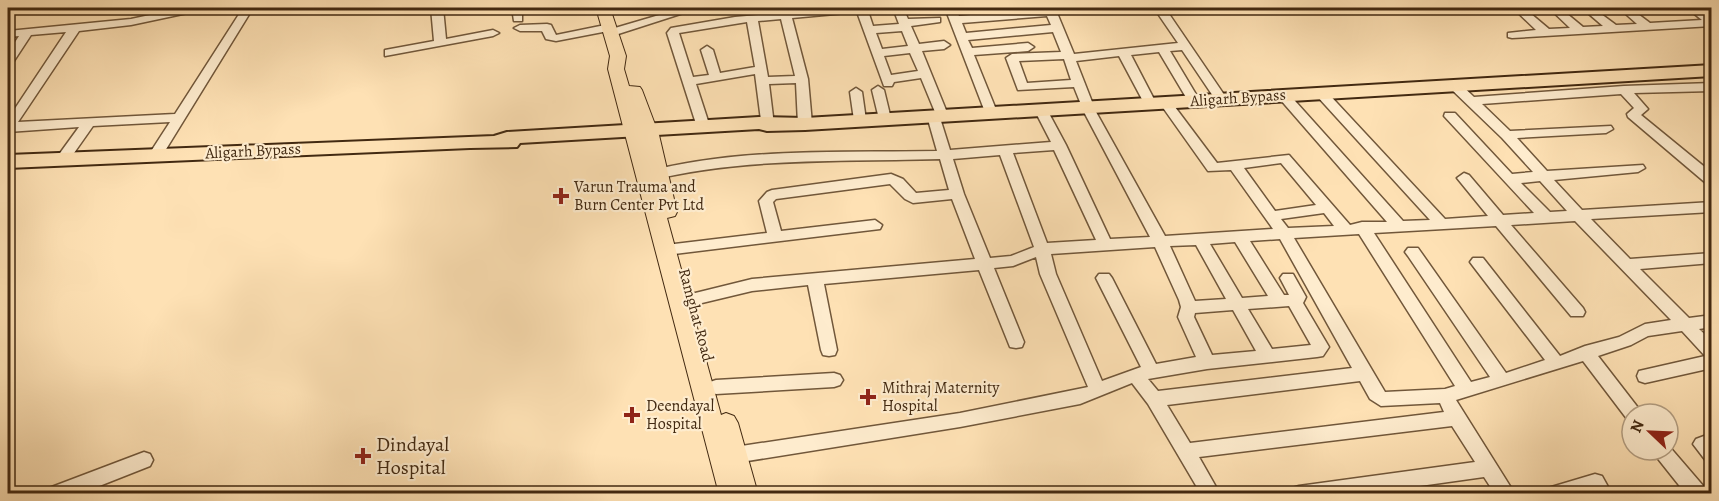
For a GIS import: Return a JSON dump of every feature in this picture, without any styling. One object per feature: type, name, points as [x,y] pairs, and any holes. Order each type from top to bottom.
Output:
[{"type":"highway","name":"Aligarh Bypass","points":[[8,162],[505,143],[759,123],[766,125],[885,119],[936,120],[991,112],[1042,114],[1090,112],[1157,103],[1221,99],[1289,100],[1711,83]]},
{"type":"highway","name":"Aligarh Bypass","points":[[641,132],[760,129],[766,125]]},
{"type":"main road","name":"Ramghat Road","points":[[603,8],[618,56],[616,69],[641,132],[686,300],[731,494]]},
{"type":"main road","name":"Ramghat Road","points":[[686,300],[716,387],[746,494]]},
{"type":"street","points":[[8,34],[131,22],[197,8]]},
{"type":"street","points":[[155,156],[248,8]]},
{"type":"street","points":[[437,8],[440,42]]},
{"type":"street","points":[[519,18],[547,27],[550,37],[556,38],[611,30],[673,11],[693,8]]},
{"type":"street","points":[[861,8],[877,53],[884,84],[885,119]]},
{"type":"street","points":[[703,127],[673,33],[675,30],[752,18],[867,8]]},
{"type":"street","points":[[898,8],[925,74],[957,194],[1016,342]]},
{"type":"street","points":[[950,8],[991,112]]},
{"type":"street","points":[[1160,8],[1221,99]]},
{"type":"street","points":[[1518,8],[1546,33]]},
{"type":"street","points":[[1554,8],[1579,30]]},
{"type":"street","points":[[1587,8],[1614,29]]},
{"type":"street","points":[[1624,8],[1649,28]]},
{"type":"street","points":[[1693,8],[1712,23]]},
{"type":"street","points":[[955,20],[1051,10],[1090,112],[1160,241],[1189,307],[1185,317],[1207,362]]},
{"type":"street","points":[[786,15],[802,79],[805,124]]},
{"type":"street","points":[[752,18],[766,125]]},
{"type":"street","points":[[869,30],[936,20]]},
{"type":"street","points":[[1512,35],[1712,23]]},
{"type":"street","points":[[961,37],[1058,28]]},
{"type":"street","points":[[74,29],[12,111],[8,127],[179,118]]},
{"type":"street","points":[[8,61],[27,33]]},
{"type":"street","points":[[389,53],[493,33]]},
{"type":"street","points":[[877,53],[944,45]]},
{"type":"street","points":[[967,52],[1123,52],[1185,45]]},
{"type":"street","points":[[1162,48],[1194,101]]},
{"type":"street","points":[[707,50],[716,78]]},
{"type":"street","points":[[1067,52],[1012,58],[1022,87],[1079,83]]},
{"type":"street","points":[[1123,52],[1157,103],[1210,165],[1218,168],[1284,158],[1328,208],[1354,229],[1467,390]]},
{"type":"street","points":[[884,84],[925,74]]},
{"type":"street","points":[[688,82],[761,75],[802,79]]},
{"type":"street","points":[[1463,93],[1624,90],[1711,83]]},
{"type":"street","points":[[1624,90],[1642,109],[1633,114],[1712,181]]},
{"type":"street","points":[[856,92],[860,120]]},
{"type":"street","points":[[1463,93],[1507,135],[1578,215],[1712,352]]},
{"type":"street","points":[[1324,97],[1441,223]]},
{"type":"street","points":[[1289,100],[1398,225]]},
{"type":"street","points":[[1042,114],[1106,246]]},
{"type":"street","points":[[1450,116],[1545,216]]},
{"type":"street","points":[[62,160],[89,123]]},
{"type":"street","points":[[1507,135],[1606,129]]},
{"type":"street","points":[[651,175],[676,167],[710,163],[779,158],[945,155],[1059,145]]},
{"type":"street","points":[[1005,149],[1042,249],[1048,274],[1098,391]]},
{"type":"street","points":[[1235,166],[1285,235],[1376,394],[1382,399],[1444,396],[1502,381],[1585,352],[1625,341],[1645,330],[1712,321]]},
{"type":"street","points":[[1509,179],[1638,168]]},
{"type":"street","points":[[1464,178],[1577,312]]},
{"type":"street","points":[[775,237],[766,201],[772,195],[891,179],[900,182],[908,195],[913,198],[957,194]]},
{"type":"street","points":[[686,300],[752,285],[1013,261],[1042,249],[1315,234],[1398,225],[1712,207]]},
{"type":"street","points":[[1271,216],[1328,208]]},
{"type":"street","points":[[1299,212],[1315,234]]},
{"type":"street","points":[[672,249],[875,225]]},
{"type":"street","points":[[735,454],[960,420],[1080,397],[1143,373],[1207,362],[1320,350],[1321,347],[1240,238]]},
{"type":"street","points":[[1200,239],[1268,357]]},
{"type":"street","points":[[1413,252],[1502,381]]},
{"type":"street","points":[[1627,265],[1712,258]]},
{"type":"street","points":[[1478,262],[1556,363]]},
{"type":"street","points":[[1104,278],[1154,399],[1210,494]]},
{"type":"street","points":[[1189,307],[1297,300],[1298,297],[1288,278]]},
{"type":"street","points":[[815,279],[829,350]]},
{"type":"street","points":[[1585,352],[1624,402]]},
{"type":"street","points":[[1645,376],[1712,361]]},
{"type":"street","points":[[1154,399],[1366,373]]},
{"type":"street","points":[[716,387],[834,380]]},
{"type":"street","points":[[1444,396],[1506,494]]},
{"type":"street","points":[[1186,451],[1456,418]]},
{"type":"street","points":[[1712,441],[1702,444],[1712,455]]},
{"type":"street","points":[[56,494],[144,460]]},
{"type":"street","points":[[1671,462],[1698,494]]},
{"type":"street","points":[[1299,494],[1490,468]]},
{"type":"street","points":[[1566,492],[1595,482],[1603,494]]},
{"type":"place","name":"Varun Trauma and Burn Center Pvt Ltd","points":[[561,196]]},
{"type":"place","name":"Mithraj Maternity Hospital","points":[[868,397]]},
{"type":"place","name":"Deendayal Hospital","points":[[632,415]]},
{"type":"place","name":"Dindayal Hospital","points":[[363,456]]}]
